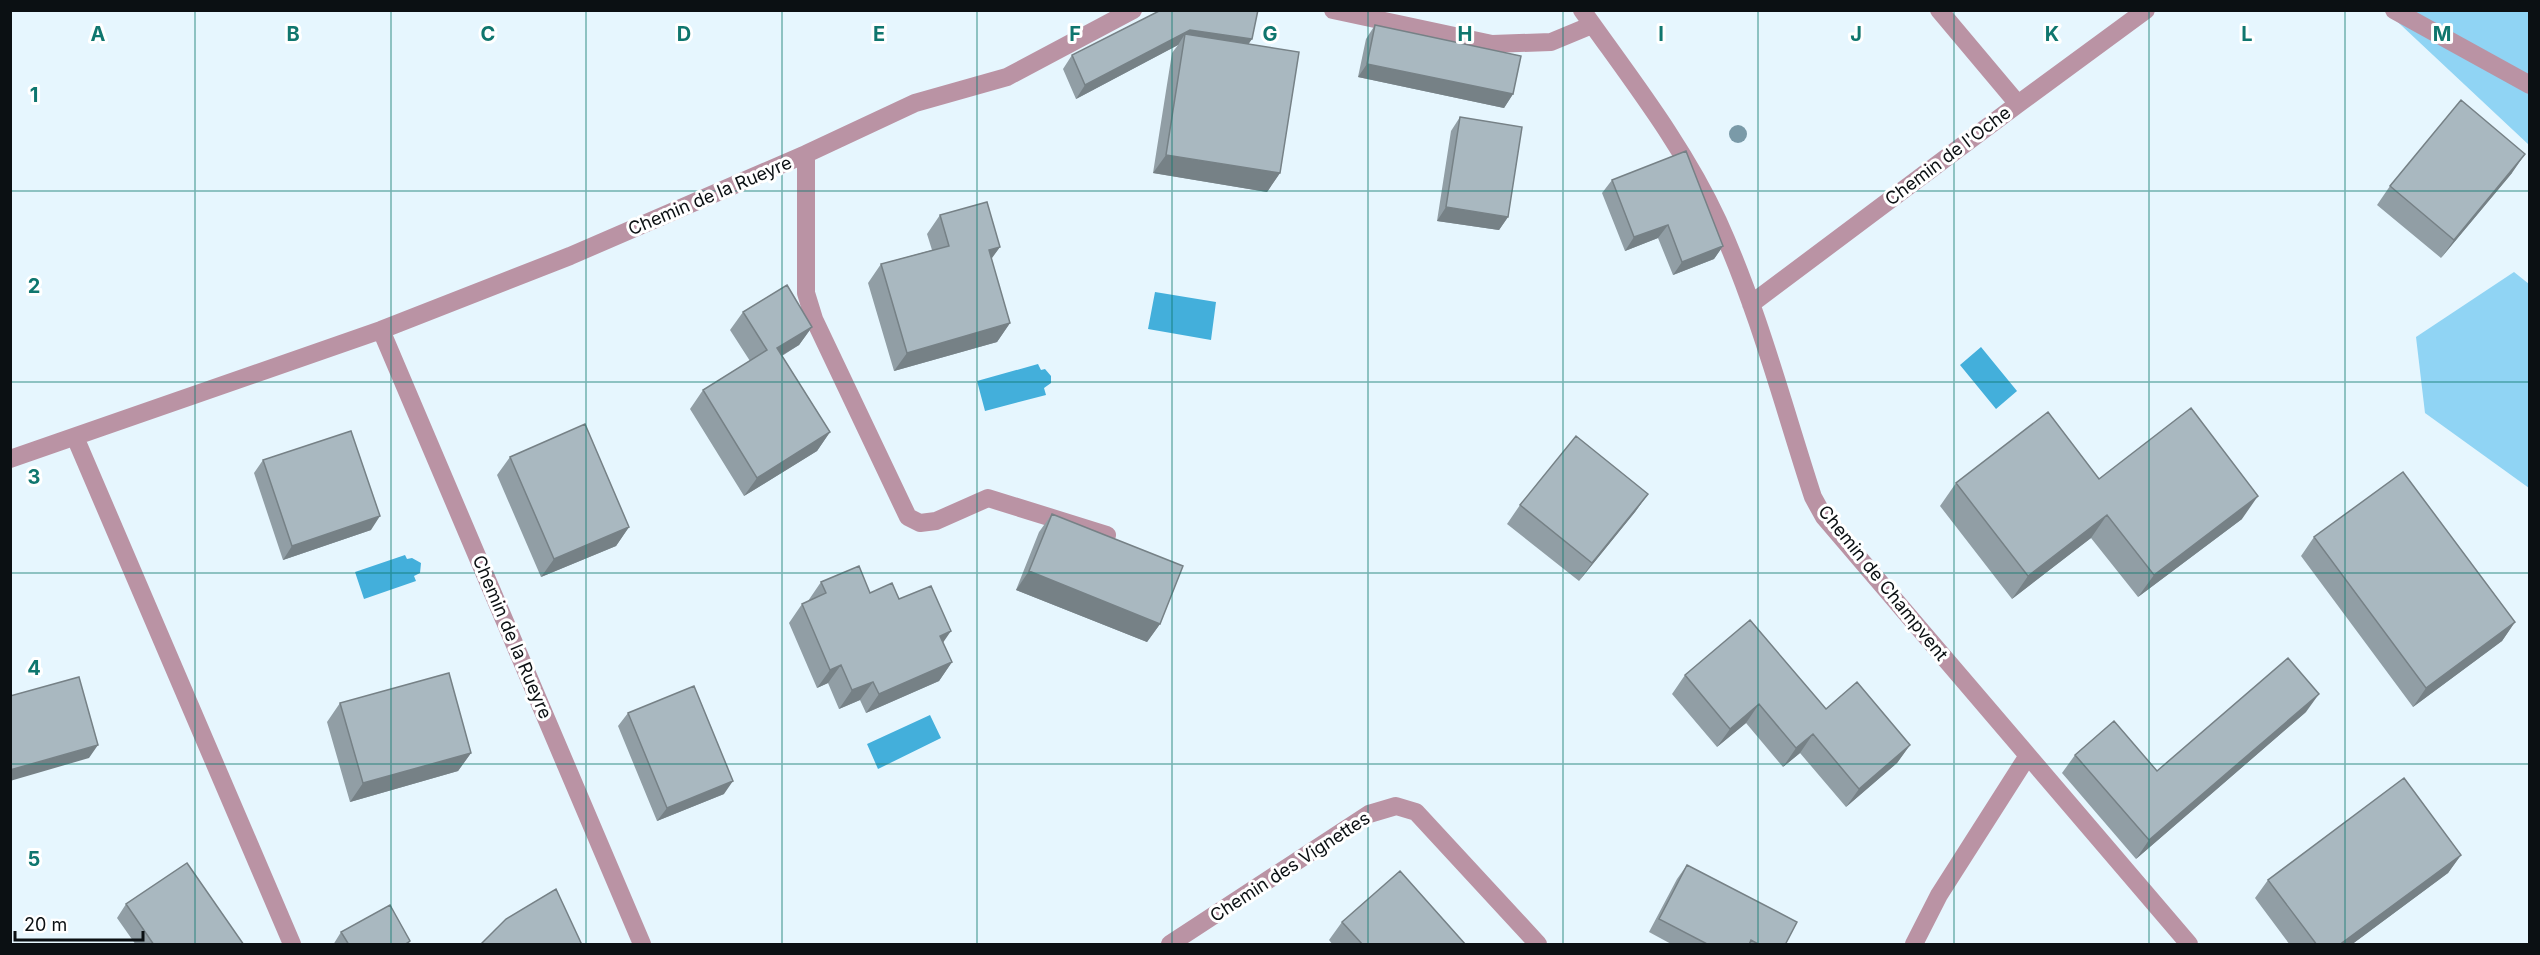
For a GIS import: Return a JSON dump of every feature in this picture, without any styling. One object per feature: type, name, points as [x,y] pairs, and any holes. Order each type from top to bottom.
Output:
[{"type":"street","name":"Chemin de la Rueyre","points":[[10,459],[381,330],[570,256],[806,154],[915,103],[1007,77],[1133,10]]},
{"type":"street","points":[[1333,10],[1492,44],[1551,42],[1587,18]]},
{"type":"street","points":[[1940,10],[2018,104]]},
{"type":"street","name":"Chemin de l'Oche","points":[[1751,304],[2146,10]]},
{"type":"street","points":[[2394,10],[2529,85]]},
{"type":"street","name":"Chemin de Champvent","points":[[1587,18],[1669,134],[1718,220],[1751,304],[1813,497],[1824,517],[2189,945]]},
{"type":"street","name":"Chemin de la Rueyre","points":[[806,154],[806,293],[814,320],[908,517],[920,523],[936,521],[988,498],[1107,535]]},
{"type":"street","name":"Chemin de la Rueyre","points":[[381,330],[642,945]]},
{"type":"street","points":[[75,437],[292,945]]},
{"type":"street","points":[[1914,945],[1939,895],[2027,757]]},
{"type":"street","name":"Chemin des Vignettes","points":[[1170,945],[1369,814],[1396,806],[1416,812],[1538,945]]},
{"type":"shaded area","points":[[2386,11],[2529,11],[2529,145]]},
{"type":"shaded area","points":[[2514,272],[2529,284],[2529,488],[2425,413],[2416,337]]},
{"type":"shaded area","points":[[1155,292],[1216,302],[1211,340],[1148,329]]},
{"type":"shaded area","points":[[1981,347],[2017,391],[1996,409],[1960,365]]},
{"type":"shaded area","points":[[1038,364],[1041,370],[1045,369],[1051,376],[1051,383],[1044,388],[1046,395],[985,411],[977,381]]},
{"type":"shaded area","points":[[405,555],[407,559],[412,558],[421,563],[420,573],[414,576],[416,581],[364,599],[355,572]]},
{"type":"shaded area","points":[[930,715],[941,738],[878,769],[867,744]]},
{"type":"building","points":[[1161,10],[1258,10],[1252,39],[1190,30],[1085,85],[1072,55]]},
{"type":"building","points":[[1375,25],[1521,56],[1513,94],[1367,64]]},
{"type":"building","points":[[1185,34],[1299,52],[1280,173],[1166,155]]},
{"type":"building","points":[[2461,100],[2525,154],[2454,240],[2390,186]]},
{"type":"building","points":[[1460,117],[1522,127],[1508,217],[1446,207]]},
{"type":"building","points":[[1686,151],[1723,246],[1682,262],[1668,225],[1634,237],[1612,180]]},
{"type":"building","points":[[987,202],[1000,247],[989,250],[1010,323],[907,353],[881,264],[949,246],[940,215]]},
{"type":"building","points":[[787,285],[812,327],[777,348],[830,432],[757,478],[703,390],[767,350],[743,312]]},
{"type":"building","points":[[2191,408],[2258,496],[2154,575],[2107,515],[2028,576],[1956,483],[2048,412],[2099,479]]},
{"type":"building","points":[[585,424],[629,527],[554,559],[510,457]]},
{"type":"building","points":[[351,431],[380,516],[292,546],[263,460]]},
{"type":"building","points":[[1576,436],[1648,494],[1592,563],[1520,505]]},
{"type":"building","points":[[2403,472],[2515,622],[2426,688],[2314,537]]},
{"type":"building","points":[[1052,514],[1183,566],[1160,624],[1029,571]]},
{"type":"building","points":[[859,566],[870,593],[892,583],[899,599],[931,586],[951,631],[940,636],[952,662],[879,694],[873,682],[852,690],[841,665],[830,670],[802,604],[826,593],[821,582]]},
{"type":"building","points":[[1750,620],[1826,709],[1857,682],[1910,745],[1859,789],[1813,734],[1796,748],[1759,704],[1730,729],[1685,675]]},
{"type":"building","points":[[2288,658],[2319,694],[2149,840],[2075,755],[2114,721],[2157,771]]},
{"type":"building","points":[[449,673],[471,753],[363,783],[340,703]]},
{"type":"building","points":[[79,677],[98,745],[10,770],[10,696]]},
{"type":"building","points":[[694,686],[733,781],[667,808],[628,713]]},
{"type":"building","points":[[2404,778],[2461,855],[2339,945],[2317,945],[2268,880]]},
{"type":"building","points":[[187,863],[244,945],[154,945],[126,904]]},
{"type":"building","points":[[1687,865],[1797,922],[1785,945],[1760,945],[1751,940],[1749,945],[1709,945],[1659,919]]},
{"type":"building","points":[[1400,871],[1466,945],[1363,945],[1342,922]]},
{"type":"building","points":[[556,889],[582,945],[480,945],[506,919]]},
{"type":"building","points":[[390,905],[410,941],[404,945],[349,945],[341,932]]}]
